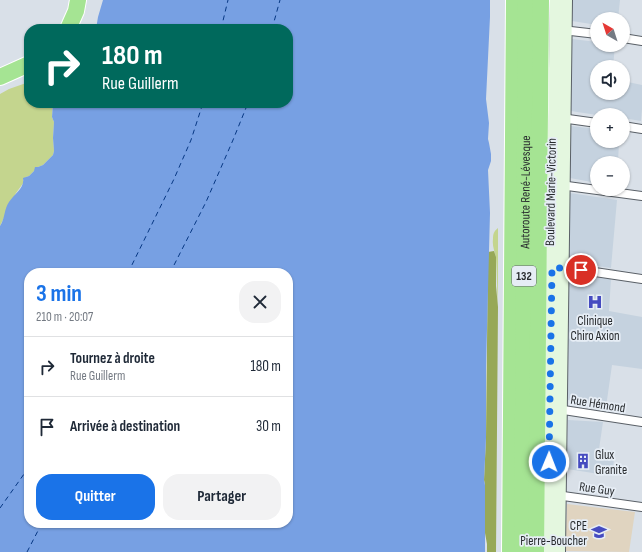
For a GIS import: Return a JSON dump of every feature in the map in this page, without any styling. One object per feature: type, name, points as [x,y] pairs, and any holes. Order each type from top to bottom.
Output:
[{"type":"highway","points":[[70,24],[76,11],[78,0]]},
{"type":"highway","name":"Autoroute René-Lévesque","points":[[510,552],[514,0]]},
{"type":"highway","name":"Autoroute René-Lévesque","points":[[522,552],[526,0]]},
{"type":"highway","points":[[530,552],[534,0]]},
{"type":"highway","points":[[536,552],[541,0]]},
{"type":"highway","points":[[0,77],[24,66]]},
{"type":"street","name":"Boulevard Marie-Victorin","points":[[556,0],[561,30]]},
{"type":"street","name":"Boulevard Marie-Victorin","points":[[548,552],[554,495],[561,30],[566,0]]},
{"type":"street","points":[[561,30],[590,33]]},
{"type":"street","points":[[630,39],[642,41]]},
{"type":"street","points":[[559,118],[590,122]]},
{"type":"street","points":[[630,127],[642,129]]},
{"type":"street","points":[[559,185],[642,196]]},
{"type":"street","points":[[557,268],[642,279]]},
{"type":"street","name":"Rue Hémond","points":[[555,409],[642,422]]},
{"type":"street","name":"Boulevard Marie-Victorin","points":[[554,495],[559,552]]},
{"type":"street","name":"Rue Guy","points":[[554,495],[642,507]]},
{"type":"shaded area","points":[[572,0],[620,0],[619,12],[590,12],[590,24],[572,21]]},
{"type":"shaded area","points":[[572,39],[590,41],[590,52],[614,52],[614,60],[590,60],[590,100],[630,100],[630,82],[642,85],[641,121],[630,119],[630,108],[590,108],[590,114],[571,111]]},
{"type":"shaded area","points":[[571,126],[590,128],[590,148],[619,148],[618,156],[590,156],[590,182],[570,178]]},
{"type":"shaded area","points":[[570,193],[617,200],[611,268],[569,262]]},
{"type":"shaded area","points":[[569,275],[611,279],[609,311],[642,317],[642,369],[612,365],[606,407],[568,400]]},
{"type":"shaded area","points":[[568,420],[603,422],[598,456],[614,459],[612,476],[567,469]]},
{"type":"shaded area","name":"CPE Pierre-Boucher","points":[[567,504],[635,512],[629,552],[565,551]]},
{"type":"green space","points":[[24,84],[24,108],[53,108],[54,151],[53,155],[43,165],[38,167],[23,180],[24,182],[16,193],[0,226],[0,94]]},
{"type":"green space","points":[[498,228],[498,307],[496,258],[493,247],[493,236]]},
{"type":"green space","points":[[494,251],[496,257],[498,307],[496,552],[487,552],[485,533],[484,480],[486,438],[488,252]]},
{"type":"water","points":[[103,0],[490,0],[486,99],[489,123],[488,139],[491,161],[488,170],[490,213],[484,480],[485,552],[0,552],[0,226],[7,205],[21,188],[23,178],[29,176],[34,171],[35,167],[43,165],[53,155],[54,122],[52,117],[53,108],[293,108],[293,24],[97,24]]},
{"type":"ferry route","points":[[222,24],[228,0]]},
{"type":"ferry route","points":[[273,24],[280,0]]},
{"type":"ferry route","points":[[130,268],[174,179],[191,140],[201,108]]},
{"type":"ferry route","points":[[173,268],[206,202],[246,108]]},
{"type":"ferry route","points":[[0,508],[24,474]]},
{"type":"ferry route","points":[[27,552],[39,528]]},
{"type":"place","name":"Clinique Chiro Axion","points":[[595,302]]},
{"type":"place","name":"Glux Granite","points":[[583,461]]},
{"type":"place","name":"CPE Pierre-Boucher","points":[[599,532]]},
{"type":"route","points":[[549,462],[552,268],[581,270]]}]
